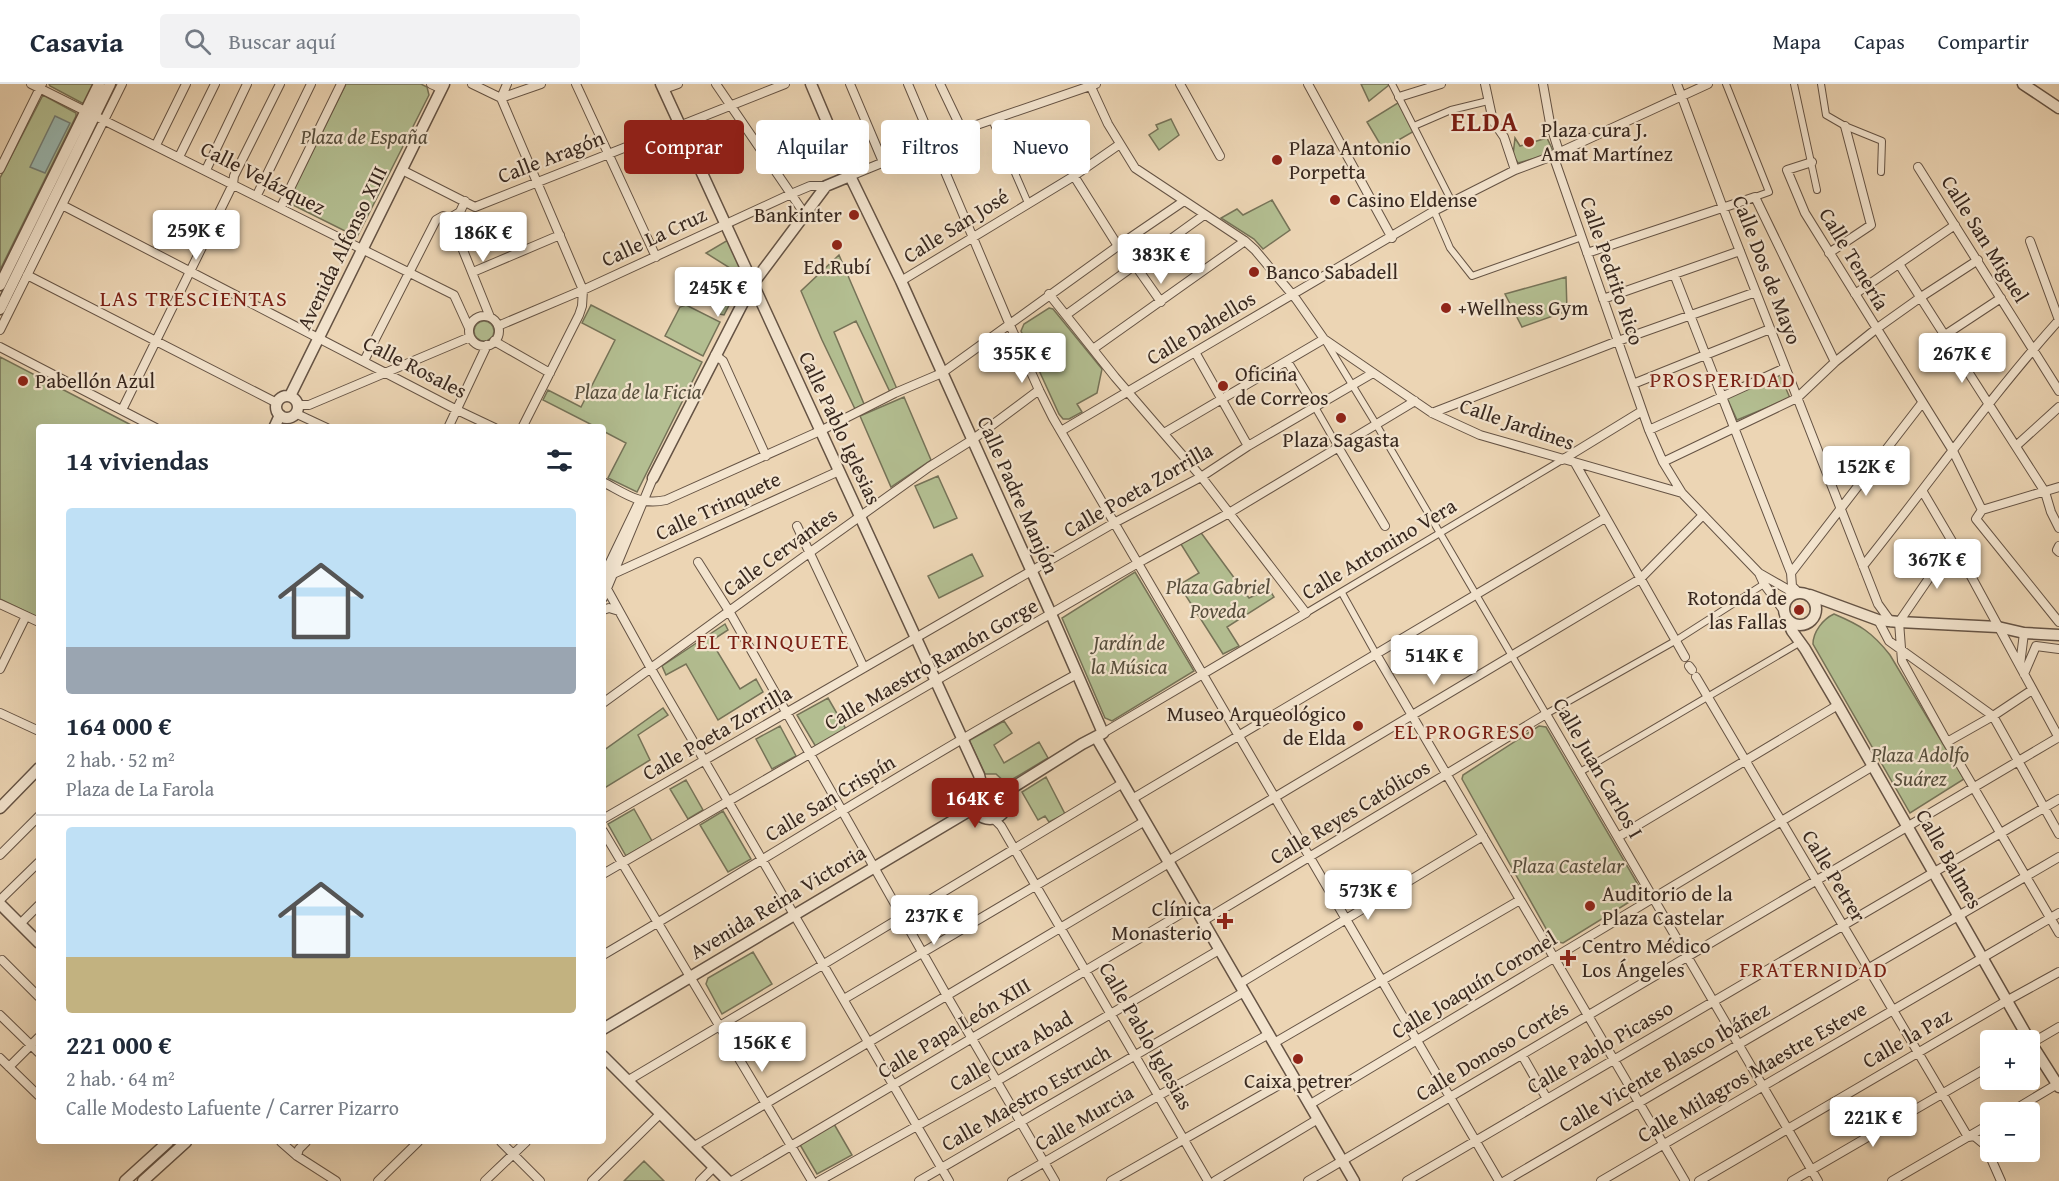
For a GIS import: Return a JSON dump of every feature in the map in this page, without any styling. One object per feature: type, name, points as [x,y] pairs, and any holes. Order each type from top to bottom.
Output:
[{"type":"street","name":"Calle Velázquez","points":[[31,84],[41,86],[454,295],[470,333]]},
{"type":"street","points":[[0,330],[62,205],[95,115],[99,84]]},
{"type":"street","points":[[0,309],[110,84]]},
{"type":"street","points":[[0,285],[95,115],[122,84]]},
{"type":"street","points":[[156,145],[186,84]]},
{"type":"street","points":[[179,157],[215,84]]},
{"type":"street","points":[[206,170],[247,84]]},
{"type":"street","points":[[122,410],[280,84]]},
{"type":"street","points":[[257,195],[311,84]]},
{"type":"street","points":[[281,207],[341,84]]},
{"type":"street","points":[[431,84],[443,87]]},
{"type":"street","points":[[472,84],[501,98],[583,290],[582,306],[524,424]]},
{"type":"street","points":[[501,98],[507,84]]},
{"type":"street","points":[[501,98],[542,84]]},
{"type":"street","points":[[576,84],[656,256]]},
{"type":"street","points":[[663,87],[678,84]]},
{"type":"street","points":[[716,84],[804,213]]},
{"type":"street","name":"Calle Aragón","points":[[696,120],[785,84]]},
{"type":"street","name":"Calle Padre Manjón","points":[[811,84],[850,176],[901,281],[1051,614],[1077,674],[1099,735],[1123,783],[1168,862],[1354,1181]]},
{"type":"street","points":[[850,84],[881,157]]},
{"type":"street","points":[[909,84],[924,120]]},
{"type":"street","points":[[940,84],[957,120]]},
{"type":"street","points":[[1180,84],[1220,156]]},
{"type":"street","points":[[1308,84],[1392,238]]},
{"type":"street","points":[[1392,84],[1452,202]]},
{"type":"street","points":[[1400,98],[1439,84]]},
{"type":"street","points":[[1485,84],[1493,121],[1504,137],[1515,170]]},
{"type":"street","name":"Calle Pedrito Rico","points":[[1543,84],[1556,153],[1587,253],[1648,430],[1662,462],[1682,493],[1759,573],[1796,593]]},
{"type":"street","name":"Calle Dos de Mayo","points":[[1677,84],[1723,208],[1878,604],[1895,622]]},
{"type":"street","name":"Calle Dahellos","points":[[1061,431],[1292,294],[1392,238],[1434,211],[1515,170],[1708,84]]},
{"type":"street","points":[[1587,253],[1768,192],[1726,84]]},
{"type":"street","points":[[1794,84],[1818,189]]},
{"type":"street","points":[[1821,84],[1826,115],[1845,126],[1882,141],[1881,172]]},
{"type":"street","points":[[2022,84],[2059,108]]},
{"type":"street","points":[[0,169],[41,86]]},
{"type":"street","points":[[980,124],[1087,86]]},
{"type":"street","name":"Calle Jardines","points":[[1087,86],[1135,168],[1255,250],[1292,294],[1353,385]]},
{"type":"street","name":"Avenida Alfonso XIII","points":[[290,396],[443,87]]},
{"type":"street","name":"Calle Pablo Iglesias","points":[[663,87],[678,120]]},
{"type":"street","points":[[1414,126],[1451,110],[1488,100]]},
{"type":"street","points":[[1829,253],[1871,225],[1845,126]]},
{"type":"street","name":"Calle San José","points":[[901,281],[1074,176],[1120,144]]},
{"type":"street","name":"Calle Aragón","points":[[402,170],[475,207],[624,148]]},
{"type":"street","name":"Calle Tenería","points":[[1812,162],[1787,170],[1805,213],[1953,452],[1982,510],[1976,519],[2059,622]]},
{"type":"street","points":[[606,570],[752,285],[826,186],[881,163]]},
{"type":"street","name":"Calle San Miguel","points":[[1918,166],[2059,391]]},
{"type":"street","name":"Calle Pablo Iglesias","points":[[702,174],[962,738],[982,788]]},
{"type":"street","points":[[947,174],[1039,390],[1061,431],[1499,1181]]},
{"type":"street","points":[[1015,174],[1028,203]]},
{"type":"street","points":[[1074,176],[1118,246]]},
{"type":"street","name":"Calle La Cruz","points":[[498,326],[714,231],[724,223],[790,194],[810,186],[826,186]]},
{"type":"street","points":[[1755,197],[1835,362]]},
{"type":"street","points":[[364,361],[436,220],[442,216],[450,218],[460,212],[465,201]]},
{"type":"street","points":[[606,484],[642,502],[666,500],[766,456],[895,393],[942,373],[1049,294],[1184,201]]},
{"type":"street","name":"Calle Rosales","points":[[62,205],[487,424]]},
{"type":"street","points":[[1434,211],[1450,248],[1472,276],[1582,237]]},
{"type":"street","points":[[1066,315],[1204,215]]},
{"type":"street","points":[[450,218],[490,317],[498,326],[498,333],[450,424]]},
{"type":"street","points":[[1854,294],[1955,225]]},
{"type":"street","points":[[472,272],[560,235]]},
{"type":"street","points":[[1093,349],[1245,241]]},
{"type":"street","points":[[1863,566],[2033,349],[2059,320],[2030,241]]},
{"type":"street","points":[[1604,299],[1740,251]]},
{"type":"street","points":[[1662,462],[1797,398],[1835,362],[1876,329],[1978,260]]},
{"type":"street","points":[[1899,264],[2045,492],[2059,528]]},
{"type":"street","points":[[1135,265],[1161,302]]},
{"type":"street","points":[[1674,274],[1791,573],[1792,586],[1796,593]]},
{"type":"street","points":[[27,275],[277,403]]},
{"type":"street","points":[[1432,413],[1618,341],[1756,292]]},
{"type":"street","points":[[1049,294],[1201,477],[1306,613]]},
{"type":"street","points":[[1946,335],[2001,298]]},
{"type":"street","points":[[297,409],[296,400],[290,396],[284,396],[277,403],[280,415],[287,418],[297,409],[470,333],[477,318],[490,317]]},
{"type":"street","points":[[1633,384],[1770,328]]},
{"type":"street","points":[[470,333],[477,344],[491,343],[550,373]]},
{"type":"street","points":[[1164,433],[1324,339]]},
{"type":"street","name":"Calle Jardines","points":[[1324,339],[1432,413],[1480,435],[1682,493]]},
{"type":"street","points":[[0,346],[148,424]]},
{"type":"street","points":[[1195,352],[1248,446]]},
{"type":"street","points":[[715,355],[723,361],[766,456]]},
{"type":"street","points":[[1287,361],[1385,526]]},
{"type":"street","points":[[1648,430],[1785,368]]},
{"type":"street","points":[[1315,407],[1373,373]]},
{"type":"street","name":"Calle Juan Carlos I","points":[[1353,385],[1818,1181]]},
{"type":"street","name":"Calle Cervantes","points":[[606,701],[1039,390]]},
{"type":"street","points":[[1338,447],[1415,401]]},
{"type":"street","points":[[1791,573],[1922,403]]},
{"type":"street","name":"Calle Poeta Zorrilla","points":[[606,817],[1114,523],[1201,477],[1248,446],[1315,407]]},
{"type":"street","points":[[2016,446],[2059,407]]},
{"type":"street","points":[[297,409],[321,424]]},
{"type":"street","name":"Calle Antonino Vera","points":[[1099,735],[1441,534],[1642,411]]},
{"type":"street","points":[[276,424],[280,415]]},
{"type":"street","name":"Calle Maestro Ramón Gorge","points":[[606,872],[1138,563],[1230,513],[1338,447]]},
{"type":"street","points":[[1575,463],[1684,657]]},
{"type":"street","points":[[1586,485],[1592,467]]},
{"type":"street","name":"Calle Trinquete","points":[[614,574],[838,471]]},
{"type":"street","points":[[1982,510],[2059,487]]},
{"type":"street","points":[[1923,492],[2059,737]]},
{"type":"street","points":[[607,588],[642,502]]},
{"type":"street","points":[[693,1147],[1640,579],[1703,515]]},
{"type":"street","points":[[1132,799],[1605,518]]},
{"type":"street","points":[[797,526],[864,668]]},
{"type":"street","points":[[1953,543],[1895,622],[1902,661],[1973,788],[2059,933]]},
{"type":"street","points":[[2059,546],[2057,550],[2059,552]]},
{"type":"street","points":[[698,562],[729,611],[873,867],[1055,1181]]},
{"type":"street","name":"Calle Pedrito Rico","points":[[1759,573],[1785,614]]},
{"type":"street","points":[[1546,714],[1675,641],[1764,584]]},
{"type":"street","points":[[606,585],[651,669],[949,1181]]},
{"type":"street","points":[[1342,593],[1685,1181]]},
{"type":"street","points":[[1837,605],[1797,625],[1785,614],[1785,602],[1796,593],[1810,595],[1878,620],[1998,627],[2024,633],[2059,635]]},
{"type":"street","points":[[1580,772],[1707,697],[1802,646],[1816,606],[1810,595]]},
{"type":"street","points":[[0,604],[36,621]]},
{"type":"street","points":[[606,609],[619,611]]},
{"type":"street","name":"Calle Balmes","points":[[1785,614],[2023,1030]]},
{"type":"street","points":[[0,669],[26,616]]},
{"type":"street","points":[[1878,620],[1889,641],[1993,716],[2059,834]]},
{"type":"street","points":[[2024,633],[2036,646],[2059,648]]},
{"type":"street","points":[[2022,669],[2024,633]]},
{"type":"street","points":[[2022,669],[2036,646]]},
{"type":"street","name":"Calle Petrer","points":[[1692,671],[1968,1137]]},
{"type":"street","name":"Calle San Crispín","points":[[606,953],[962,738],[1077,674]]},
{"type":"street","points":[[1947,742],[1993,716],[2032,690]]},
{"type":"street","points":[[1618,837],[1838,705]]},
{"type":"street","points":[[0,713],[36,730]]},
{"type":"street","name":"Calle Reyes Católicos","points":[[1203,921],[1546,714]]},
{"type":"street","points":[[1004,793],[1099,735]]},
{"type":"street","name":"Calle Donoso Cortés","points":[[1308,1181],[2059,737]]},
{"type":"street","name":"Calle Joaquín Coronel","points":[[1309,1104],[1872,766]]},
{"type":"street","points":[[0,808],[36,771]]},
{"type":"street","points":[[627,1081],[1123,783]]},
{"type":"street","points":[[993,786],[1004,793],[1006,808],[999,816],[994,819],[984,818],[976,812],[974,798],[982,788],[993,786]]},
{"type":"street","name":"Calle Pablo Picasso","points":[[1407,1181],[2059,799]]},
{"type":"street","name":"Avenida Reina Victoria","points":[[606,1027],[974,808]]},
{"type":"street","points":[[0,855],[36,819]]},
{"type":"street","name":"Calle Pablo Iglesias","points":[[994,819],[1001,826],[1036,885],[1208,1181]]},
{"type":"street","points":[[844,999],[1145,821]]},
{"type":"street","points":[[606,836],[812,1181]]},
{"type":"street","name":"Calle Maestro Estruch","points":[[919,1181],[1135,1056],[1346,919],[1483,836]]},
{"type":"street","name":"Calle Vicente Blasco Ibáñez","points":[[1505,1181],[2059,857]]},
{"type":"street","points":[[0,900],[36,865]]},
{"type":"street","name":"Calle Murcia","points":[[1012,1181],[1158,1096],[1382,980],[1520,900]]},
{"type":"street","points":[[0,904],[36,940]]},
{"type":"street","name":"Calle Papa León XIII","points":[[730,1181],[1194,906]]},
{"type":"street","points":[[20,924],[36,908]]},
{"type":"street","name":"Calle Milagros Maestre Esteve","points":[[1601,1181],[2059,913]]},
{"type":"street","name":"Calle Cura Abad","points":[[819,1181],[997,1081],[1219,950]]},
{"type":"street","points":[[2,960],[36,994]]},
{"type":"street","name":"Calle la Paz","points":[[1700,1181],[2059,972]]},
{"type":"street","points":[[0,1015],[36,1050]]},
{"type":"street","points":[[2040,1037],[2059,1027]]},
{"type":"street","points":[[9,1067],[36,1040]]},
{"type":"street","points":[[1522,1055],[1547,1099]]},
{"type":"street","points":[[0,1058],[36,1093]]},
{"type":"street","name":"Calle Balmes","points":[[2040,1058],[2058,1085]]},
{"type":"street","points":[[606,1063],[730,1181]]},
{"type":"street","points":[[1792,1181],[1980,1072]]},
{"type":"street","points":[[1112,1181],[1293,1077]]},
{"type":"street","points":[[2028,1102],[2058,1085]]},
{"type":"street","points":[[592,1181],[660,1114]]},
{"type":"street","points":[[1215,1181],[1318,1119]]},
{"type":"street","points":[[1892,1181],[1980,1130]]},
{"type":"street","points":[[1968,1137],[1974,1136],[1985,1145],[2001,1181]]},
{"type":"street","points":[[125,1181],[166,1144]]},
{"type":"street","points":[[143,1181],[184,1144]]},
{"type":"street","points":[[283,1144],[297,1156],[336,1181]]},
{"type":"street","points":[[297,1156],[298,1149],[304,1144]]},
{"type":"street","points":[[378,1181],[416,1144]]},
{"type":"street","points":[[503,1144],[540,1181]]},
{"type":"street","points":[[485,1181],[524,1144]]},
{"type":"street","points":[[700,1181],[714,1167]]},
{"type":"green space","points":[[49,84],[94,84],[85,103],[82,103]]},
{"type":"green space","name":"Plaza de España","points":[[346,84],[421,84],[427,87],[429,95],[357,237],[289,203]]},
{"type":"green space","points":[[1361,84],[1388,84],[1389,85],[1369,101]]},
{"type":"green space","points":[[43,95],[76,113],[76,116],[0,270],[0,178]]},
{"type":"green space","points":[[1401,101],[1416,130],[1383,149],[1367,122]]},
{"type":"green space","points":[[1171,119],[1179,135],[1159,150],[1149,135],[1158,129],[1156,125]]},
{"type":"green space","points":[[1515,138],[1520,146],[1547,138],[1554,153],[1518,163],[1513,155]]},
{"type":"green space","points":[[1272,200],[1290,230],[1263,249],[1254,239],[1221,218],[1237,209],[1243,215]]},
{"type":"green space","points":[[728,240],[744,277],[724,315],[719,314],[738,273],[706,253]]},
{"type":"green space","points":[[839,255],[897,389],[890,392],[856,321],[834,332],[864,404],[855,409],[801,291]]},
{"type":"green space","points":[[1566,277],[1567,311],[1522,327],[1505,294]]},
{"type":"green space","name":"Plaza de la Ficia","points":[[591,305],[702,362],[637,492],[608,478],[626,443],[606,433],[606,424],[590,424],[543,400],[548,390],[581,407],[615,340],[582,323]]},
{"type":"green space","points":[[686,305],[720,322],[703,356],[665,336],[680,307]]},
{"type":"green space","points":[[1049,308],[1053,309],[1102,369],[1097,393],[1077,404],[1082,412],[1069,419],[1063,419],[1059,414],[1021,331],[1024,324]]},
{"type":"green space","points":[[484,321],[491,324],[494,331],[491,338],[484,341],[477,338],[474,331],[477,324]]},
{"type":"green space","points":[[0,357],[129,424],[36,424],[36,617],[0,599]]},
{"type":"green space","points":[[1780,375],[1790,398],[1737,420],[1727,398]]},
{"type":"green space","points":[[904,397],[931,460],[891,487],[860,416]]},
{"type":"green space","points":[[938,476],[957,518],[934,528],[915,486]]},
{"type":"green space","name":"Plaza Gabriel Poveda","points":[[1199,530],[1249,598],[1269,589],[1274,597],[1227,627],[1239,646],[1223,654],[1179,585],[1199,573],[1179,541]]},
{"type":"green space","points":[[972,554],[983,576],[939,598],[928,576]]},
{"type":"green space","name":"Jardín de la Música","points":[[1135,572],[1194,671],[1112,721],[1105,718],[1062,618]]},
{"type":"green space","name":"Plaza Adolfo Suárez","points":[[1834,614],[1865,630],[1890,655],[1964,779],[1910,813],[1813,644],[1819,626]]},
{"type":"green space","points":[[725,624],[728,630],[711,641],[740,689],[756,679],[763,692],[718,720],[686,664],[666,675],[662,666]]},
{"type":"green space","points":[[828,698],[846,729],[816,747],[797,715]]},
{"type":"green space","points":[[663,708],[668,715],[638,735],[650,760],[606,787],[606,749]]},
{"type":"green space","points":[[1004,721],[1012,733],[994,745],[1004,763],[1039,742],[1048,758],[1006,783],[996,774],[985,774],[970,742]]},
{"type":"green space","points":[[780,726],[796,756],[772,769],[756,739]]},
{"type":"green space","name":"Plaza Castelar","points":[[1539,726],[1546,727],[1640,888],[1639,896],[1563,943],[1553,941],[1462,779],[1463,775]]},
{"type":"green space","points":[[1046,777],[1065,814],[1049,822],[1045,816],[1038,820],[1022,792]]},
{"type":"green space","points":[[686,780],[703,810],[688,819],[670,789]]},
{"type":"green space","points":[[985,793],[993,793],[998,798],[996,809],[985,811],[980,806],[980,798]]},
{"type":"green space","points":[[634,809],[652,841],[626,856],[608,824]]},
{"type":"green space","points":[[723,811],[751,859],[728,872],[700,825]]},
{"type":"green space","points":[[753,952],[772,984],[722,1014],[706,984],[708,978]]},
{"type":"green space","points":[[834,1124],[852,1155],[817,1174],[799,1143]]},
{"type":"green space","points":[[644,1161],[664,1181],[624,1181]]},
{"type":"water","points":[[55,116],[70,123],[45,173],[30,167]]},
{"type":"place","name":"Plaza cura J. Amat Martínez","points":[[1529,142]]},
{"type":"place","name":"Plaza Antonio Porpetta","points":[[1277,160]]},
{"type":"place","name":"Casino Eldense","points":[[1335,200]]},
{"type":"place","name":"Bankinter","points":[[854,215]]},
{"type":"place","name":"Ed.Rubí","points":[[837,245]]},
{"type":"place","name":"Banco Sabadell","points":[[1254,272]]},
{"type":"place","name":"+Wellness Gym","points":[[1446,308]]},
{"type":"place","name":"Pabellón Azul","points":[[23,381]]},
{"type":"place","name":"Oficina de Correos","points":[[1223,386]]},
{"type":"place","name":"Plaza Sagasta","points":[[1341,418]]},
{"type":"place","name":"Rotonda de las Fallas","points":[[1799,610]]},
{"type":"place","name":"Museo Arqueológico de Elda","points":[[1358,726]]},
{"type":"place","name":"Auditorio de la Plaza Castelar","points":[[1590,906]]},
{"type":"place","name":"Clínica Monasterio","points":[[1225,921]]},
{"type":"place","name":"Centro Médico Los Ángeles","points":[[1568,958]]},
{"type":"place","name":"Caixa petrer","points":[[1298,1059]]},
{"type":"district","name":"ELDA","points":[[1485,122]]},
{"type":"district","name":"LAS TRESCIENTAS","points":[[194,298]]},
{"type":"district","name":"PROSPERIDAD","points":[[1723,379]]},
{"type":"district","name":"EL TRINQUETE","points":[[773,641]]},
{"type":"district","name":"EL PROGRESO","points":[[1465,731]]},
{"type":"district","name":"FRATERNIDAD","points":[[1814,969]]}]
